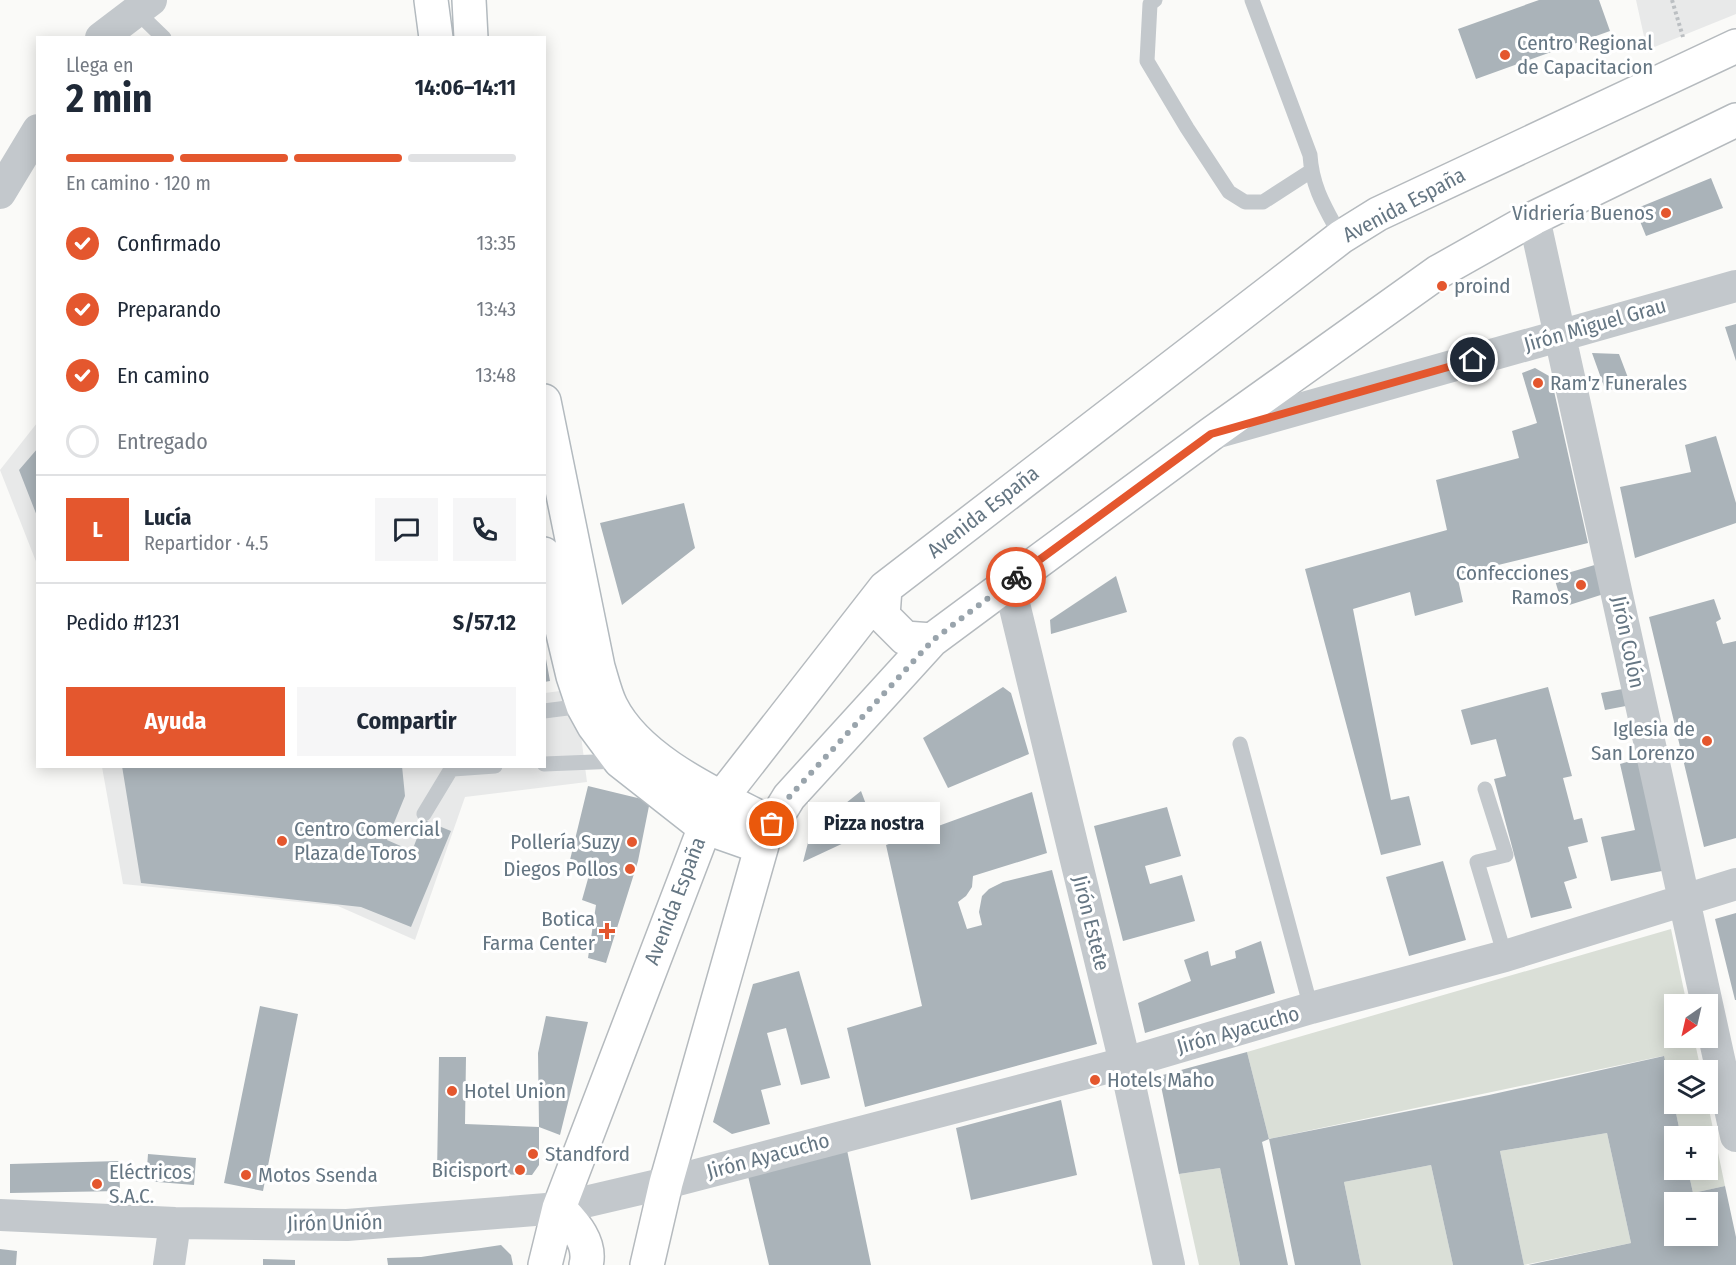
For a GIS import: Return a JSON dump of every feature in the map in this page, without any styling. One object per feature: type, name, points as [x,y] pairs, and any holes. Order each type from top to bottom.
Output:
[{"type":"main road","points":[[431,0],[436,36]]},
{"type":"main road","points":[[468,0],[471,36]]},
{"type":"main road","name":"Avenida España","points":[[545,1265],[559,1208],[704,826],[721,797],[885,588],[1341,237],[1378,214],[1736,46]]},
{"type":"main road","points":[[647,1265],[666,1183],[766,836],[789,797],[933,640],[1211,434],[1438,272],[1534,218],[1736,120]]},
{"type":"main road","points":[[546,410],[598,667],[611,706],[632,736],[655,756],[721,797],[766,836]]},
{"type":"main road","points":[[546,563],[573,676],[583,706],[594,726],[620,761],[704,826],[766,836]]},
{"type":"main road","points":[[885,588],[883,616],[905,638],[933,640]]},
{"type":"main road","points":[[559,1208],[581,1232],[588,1260],[586,1265]]},
{"type":"street","points":[[104,36],[144,5]]},
{"type":"street","points":[[4,178],[36,133]]},
{"type":"street","name":"Jirón Colón","points":[[1534,218],[1736,1136]]},
{"type":"street","name":"Jirón Miguel Grau","points":[[1211,434],[1736,286]]},
{"type":"street","name":"Jirón Estete","points":[[1009,583],[1125,1063],[1169,1265]]},
{"type":"street","name":"Jirón Ayacucho","points":[[666,1183],[1125,1063],[1311,1008],[1505,956],[1736,884]]},
{"type":"street","name":"Jirón Unión","points":[[0,1215],[176,1223],[347,1225],[559,1208],[666,1183]]},
{"type":"street","points":[[169,1265],[176,1223]]},
{"type":"lane","points":[[1155,0],[1150,4],[1147,61],[1186,128],[1229,192],[1245,202],[1263,202],[1311,171]]},
{"type":"lane","points":[[1252,0],[1310,155],[1311,171],[1318,194],[1341,237]]},
{"type":"lane","points":[[144,5],[163,36]]},
{"type":"lane","points":[[546,711],[583,706]]},
{"type":"lane","points":[[1240,744],[1311,1008]]},
{"type":"lane","points":[[546,764],[620,761]]},
{"type":"lane","points":[[424,814],[453,768]]},
{"type":"lane","points":[[1485,789],[1506,855],[1477,862],[1505,956]]},
{"type":"path","points":[[1672,0],[1692,66]]},
{"type":"shaded area","points":[[1636,0],[1736,0],[1736,14],[1647,50]]},
{"type":"shaded area","points":[[36,424],[36,561],[0,470]]},
{"type":"shaded area","name":"Centro Comercial Plaza de Toros","points":[[575,689],[587,782],[465,797],[415,940],[338,906],[123,884],[102,768],[546,768],[546,693]]},
{"type":"shaded area","points":[[1671,929],[1685,994],[1664,994],[1664,1048],[1696,1048],[1699,1060],[1664,1060],[1663,1056],[1269,1139],[1247,1052]]},
{"type":"shaded area","points":[[1676,1114],[1710,1114],[1712,1126],[1679,1126]]},
{"type":"shaded area","points":[[1607,1133],[1631,1243],[1524,1265],[1500,1151]]},
{"type":"shaded area","points":[[1718,1153],[1725,1186],[1693,1192],[1690,1180],[1718,1180]]},
{"type":"shaded area","points":[[1431,1165],[1453,1265],[1361,1265],[1344,1182]]},
{"type":"shaded area","points":[[1220,1168],[1240,1265],[1199,1265],[1179,1174]]},
{"type":"building","name":"Centro Regional de Capacitacion","points":[[1539,0],[1599,0],[1610,31],[1476,79],[1458,29]]},
{"type":"building","name":"Vidriería Buenos","points":[[1711,178],[1723,208],[1646,236],[1635,209]]},
{"type":"building","points":[[1736,324],[1736,361],[1725,327]]},
{"type":"building","points":[[1592,353],[1619,354],[1630,383],[1606,392]]},
{"type":"building","points":[[1535,368],[1549,376],[1554,391],[1588,543],[1457,575],[1463,602],[1415,616],[1410,592],[1353,609],[1391,800],[1409,796],[1421,845],[1381,855],[1305,569],[1447,530],[1436,480],[1519,458],[1512,431],[1537,423],[1522,373]]},
{"type":"building","points":[[1716,436],[1736,503],[1736,523],[1635,558],[1620,487],[1691,472],[1685,445]]},
{"type":"building","points":[[36,450],[36,513],[19,470]]},
{"type":"building","points":[[684,503],[695,548],[622,605],[600,523]]},
{"type":"building","name":"Confecciones Ramos","points":[[1598,564],[1607,593],[1563,607],[1554,577]]},
{"type":"building","points":[[1116,576],[1127,612],[1051,634],[1050,620]]},
{"type":"building","name":"Iglesia de San Lorenzo","points":[[1714,599],[1721,619],[1716,622],[1723,644],[1736,641],[1736,838],[1704,847],[1649,617]]},
{"type":"building","points":[[546,659],[550,681],[546,682]]},
{"type":"building","points":[[1003,687],[1011,693],[1029,754],[948,788],[923,738]]},
{"type":"building","points":[[1548,687],[1572,776],[1563,778],[1574,820],[1582,818],[1588,842],[1568,847],[1577,878],[1564,882],[1572,908],[1531,918],[1494,779],[1506,776],[1496,739],[1471,745],[1461,710]]},
{"type":"building","points":[[1628,688],[1631,705],[1605,710],[1601,693]]},
{"type":"building","points":[[1641,758],[1667,870],[1611,881],[1601,837],[1635,830],[1620,764]]},
{"type":"building","name":"Centro Comercial Plaza de Toros","points":[[122,768],[402,768],[405,796],[387,840],[412,851],[424,820],[451,831],[411,927],[361,907],[141,883]]},
{"type":"building","points":[[588,786],[650,801],[638,861],[606,963],[588,958],[596,905],[582,900],[591,868],[569,864]]},
{"type":"building","points":[[861,791],[876,831],[803,862],[811,831]]},
{"type":"building","points":[[1032,792],[1047,853],[973,876],[972,887],[958,902],[967,929],[982,925],[979,912],[982,896],[989,889],[1003,882],[1052,870],[1097,1044],[865,1107],[847,1028],[922,1006],[886,845]]},
{"type":"building","points":[[1167,807],[1181,856],[1145,866],[1150,884],[1182,875],[1195,921],[1123,941],[1094,826]]},
{"type":"building","points":[[1443,861],[1466,940],[1409,956],[1386,877]]},
{"type":"building","points":[[1736,913],[1736,1000],[1735,1000],[1715,919]]},
{"type":"building","points":[[1261,941],[1275,993],[1145,1033],[1138,1003],[1191,981],[1184,960],[1208,951],[1211,966],[1236,958],[1235,951]]},
{"type":"building","points":[[799,971],[830,1078],[801,1085],[786,1028],[767,1033],[781,1085],[761,1090],[770,1124],[732,1134],[713,1122],[753,984]]},
{"type":"building","points":[[260,1006],[298,1014],[263,1191],[224,1183]]},
{"type":"building","points":[[546,1016],[588,1022],[560,1135],[539,1127],[538,1053]]},
{"type":"building","points":[[1247,1052],[1269,1139],[1262,1142],[1288,1265],[1240,1265],[1220,1168],[1179,1174],[1159,1076]]},
{"type":"building","points":[[1664,1056],[1664,1114],[1676,1114],[1679,1126],[1664,1126],[1664,1180],[1690,1180],[1693,1192],[1664,1192],[1664,1246],[1718,1246],[1718,1192],[1698,1192],[1725,1186],[1736,1237],[1736,1265],[1528,1265],[1631,1243],[1607,1133],[1500,1151],[1524,1265],[1453,1265],[1431,1165],[1344,1182],[1361,1265],[1295,1265],[1269,1139],[1489,1095]]},
{"type":"building","points":[[439,1057],[466,1057],[465,1124],[539,1127],[539,1165],[532,1175],[437,1173]]},
{"type":"building","points":[[1061,1100],[1077,1175],[971,1200],[956,1128]]},
{"type":"building","points":[[847,1150],[871,1265],[769,1265],[748,1176]]},
{"type":"building","points":[[148,1154],[196,1158],[194,1185],[146,1181]]},
{"type":"building","points":[[119,1161],[120,1191],[10,1193],[10,1164]]},
{"type":"building","points":[[501,1245],[511,1255],[513,1265],[388,1265],[387,1258],[421,1257]]},
{"type":"building","points":[[0,1249],[17,1251],[16,1265],[0,1265]]},
{"type":"building","points":[[263,1259],[295,1260],[295,1265],[263,1265]]},
{"type":"way so far","points":[[772,824],[789,797],[933,640],[1016,577]]},
{"type":"place","name":"Centro Regional de Capacitacion","points":[[1505,55]]},
{"type":"place","name":"Vidriería Buenos","points":[[1666,213]]},
{"type":"place","name":"proind","points":[[1442,286]]},
{"type":"place","name":"Ram'z Funerales","points":[[1538,383]]},
{"type":"place","name":"Confecciones Ramos","points":[[1581,585]]},
{"type":"place","name":"Iglesia de San Lorenzo","points":[[1707,741]]},
{"type":"place","name":"Pizza nostra","points":[[772,824]]},
{"type":"place","name":"Centro Comercial Plaza de Toros","points":[[282,841]]},
{"type":"place","name":"Pollería Suzy","points":[[632,842]]},
{"type":"place","name":"Diegos Pollos","points":[[630,869]]},
{"type":"place","name":"Botica Farma Center","points":[[607,931]]},
{"type":"place","name":"Hotels Maho","points":[[1095,1080]]},
{"type":"place","name":"Hotel Union","points":[[452,1091]]},
{"type":"place","name":"Standford","points":[[533,1154]]},
{"type":"place","name":"Bicisport","points":[[520,1170]]},
{"type":"place","name":"Motos Ssenda","points":[[246,1175]]},
{"type":"place","name":"Eléctricos S.A.C.","points":[[97,1184]]},
{"type":"route","points":[[1016,577],[1211,434],[1473,360]]}]
